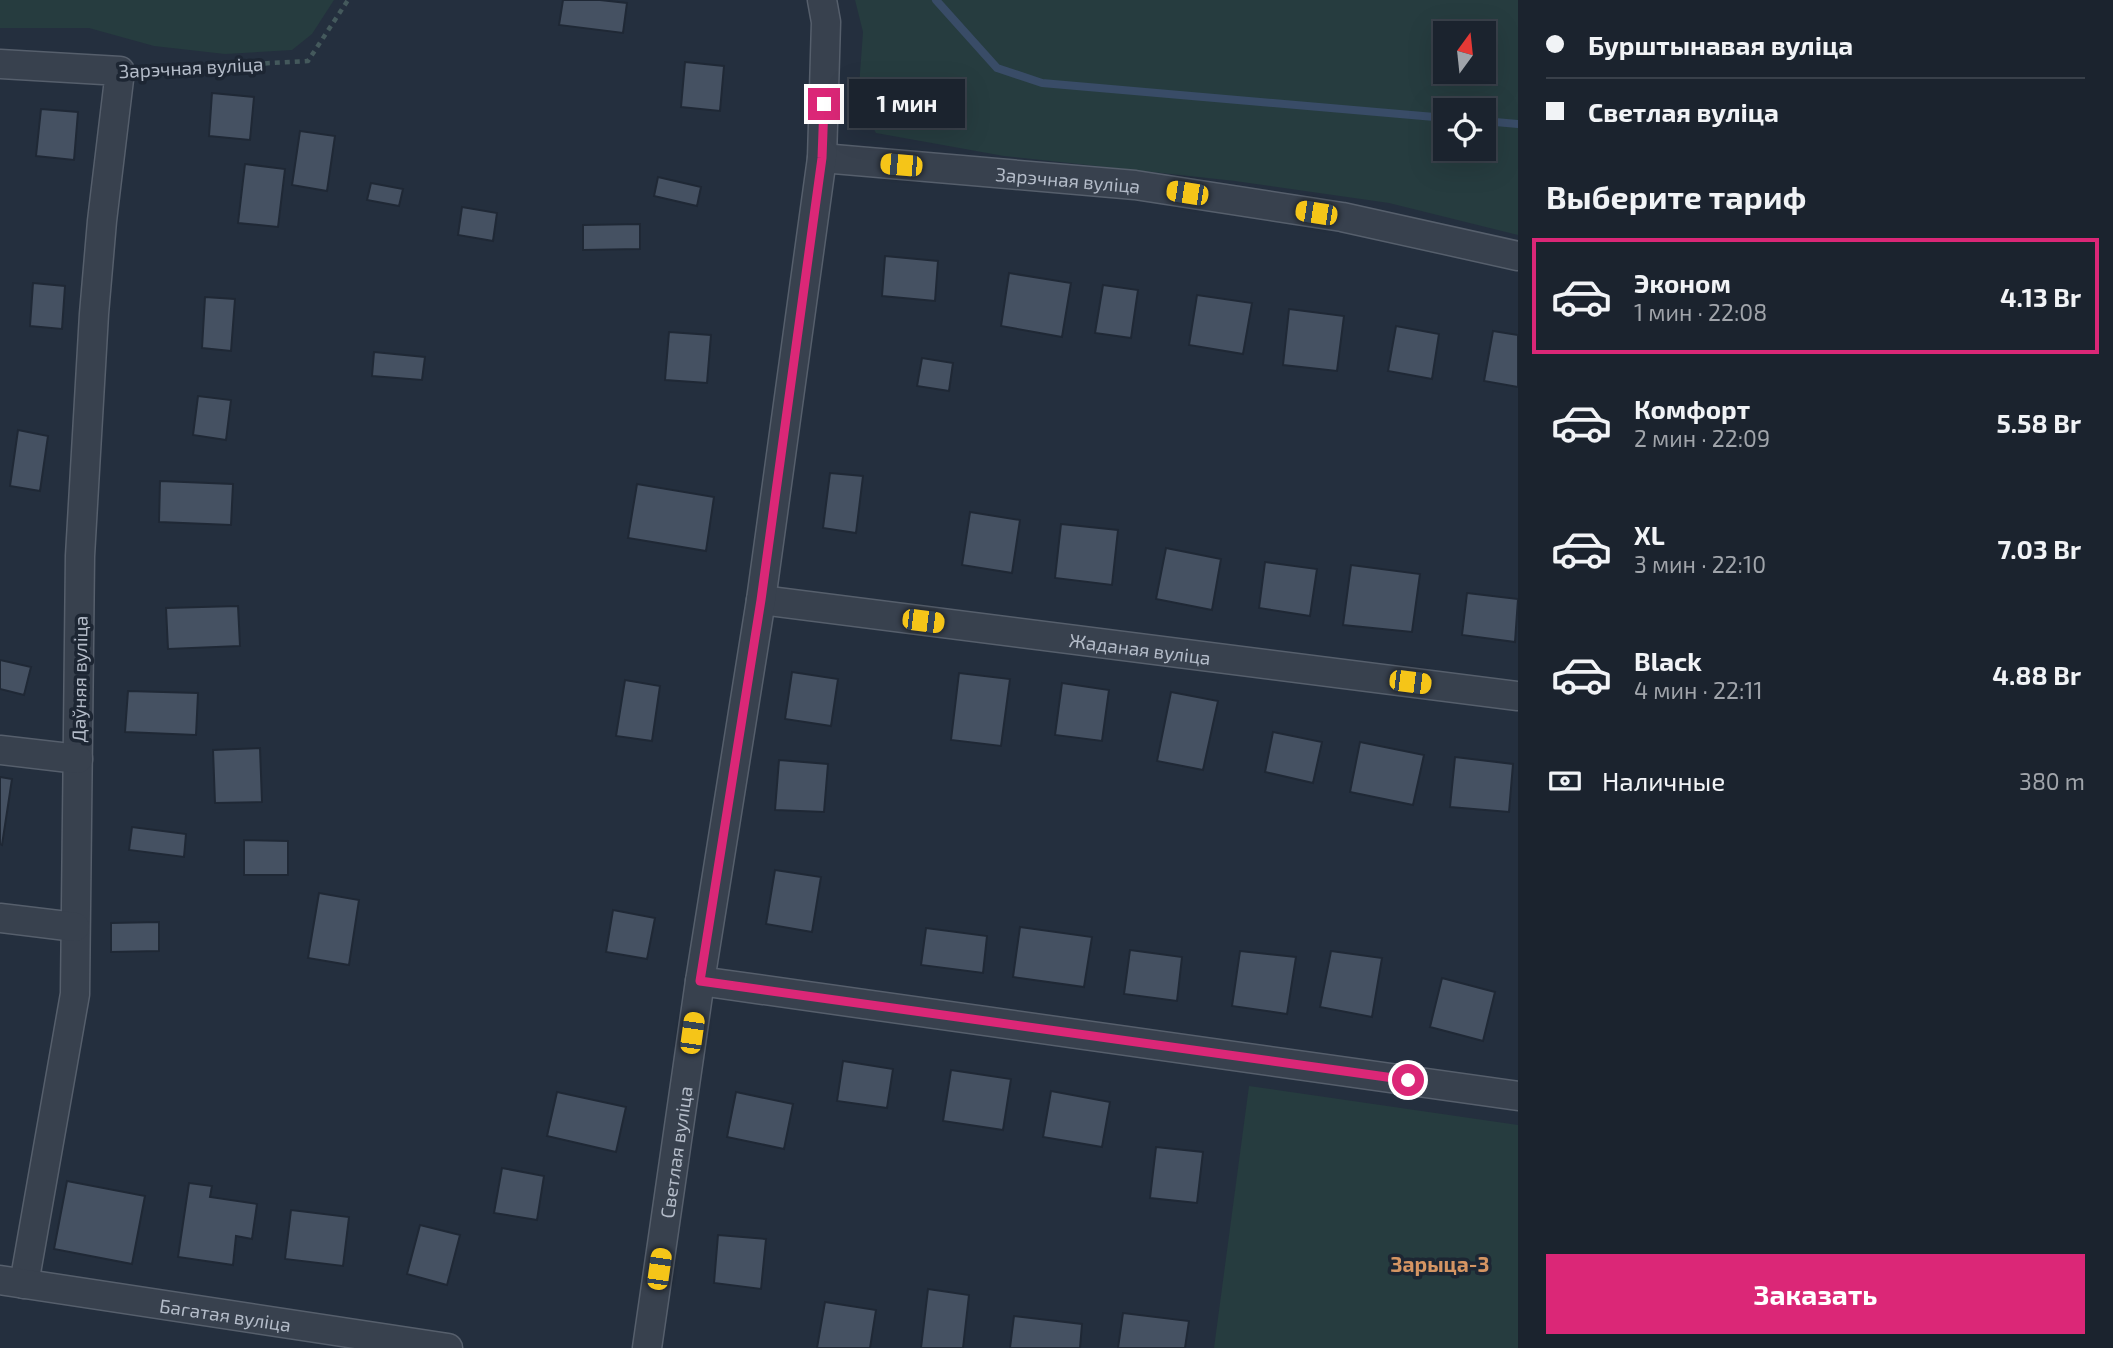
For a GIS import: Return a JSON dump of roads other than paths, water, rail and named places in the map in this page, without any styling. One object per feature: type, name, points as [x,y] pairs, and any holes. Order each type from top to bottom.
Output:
[{"type":"street","name":"Светлая вуліца","points":[[647,1348],[700,981],[761,600],[822,158],[826,22],[821,0]]},
{"type":"street","name":"Зарэчная вуліца","points":[[0,64],[120,71]]},
{"type":"street","name":"Даўняя вуліца","points":[[12,1282],[75,994],[80,556],[94,314],[120,71]]},
{"type":"street","name":"Зарэчная вуліца","points":[[822,158],[1135,185],[1342,217],[1518,256]]},
{"type":"street","name":"Жаданая вуліца","points":[[761,600],[1518,696]]},
{"type":"street","points":[[0,750],[78,759]]},
{"type":"street","points":[[0,918],[75,927]]},
{"type":"street","points":[[700,981],[1518,1096]]},
{"type":"street","name":"Багатая вуліца","points":[[12,1282],[448,1348]]},
{"type":"waterway","points":[[936,0],[997,68],[1042,83],[1433,117]]},
{"type":"waterway","points":[[1496,122],[1518,124]]},
{"type":"district","name":"Зарыца-3","points":[[1440,1263]]}]
